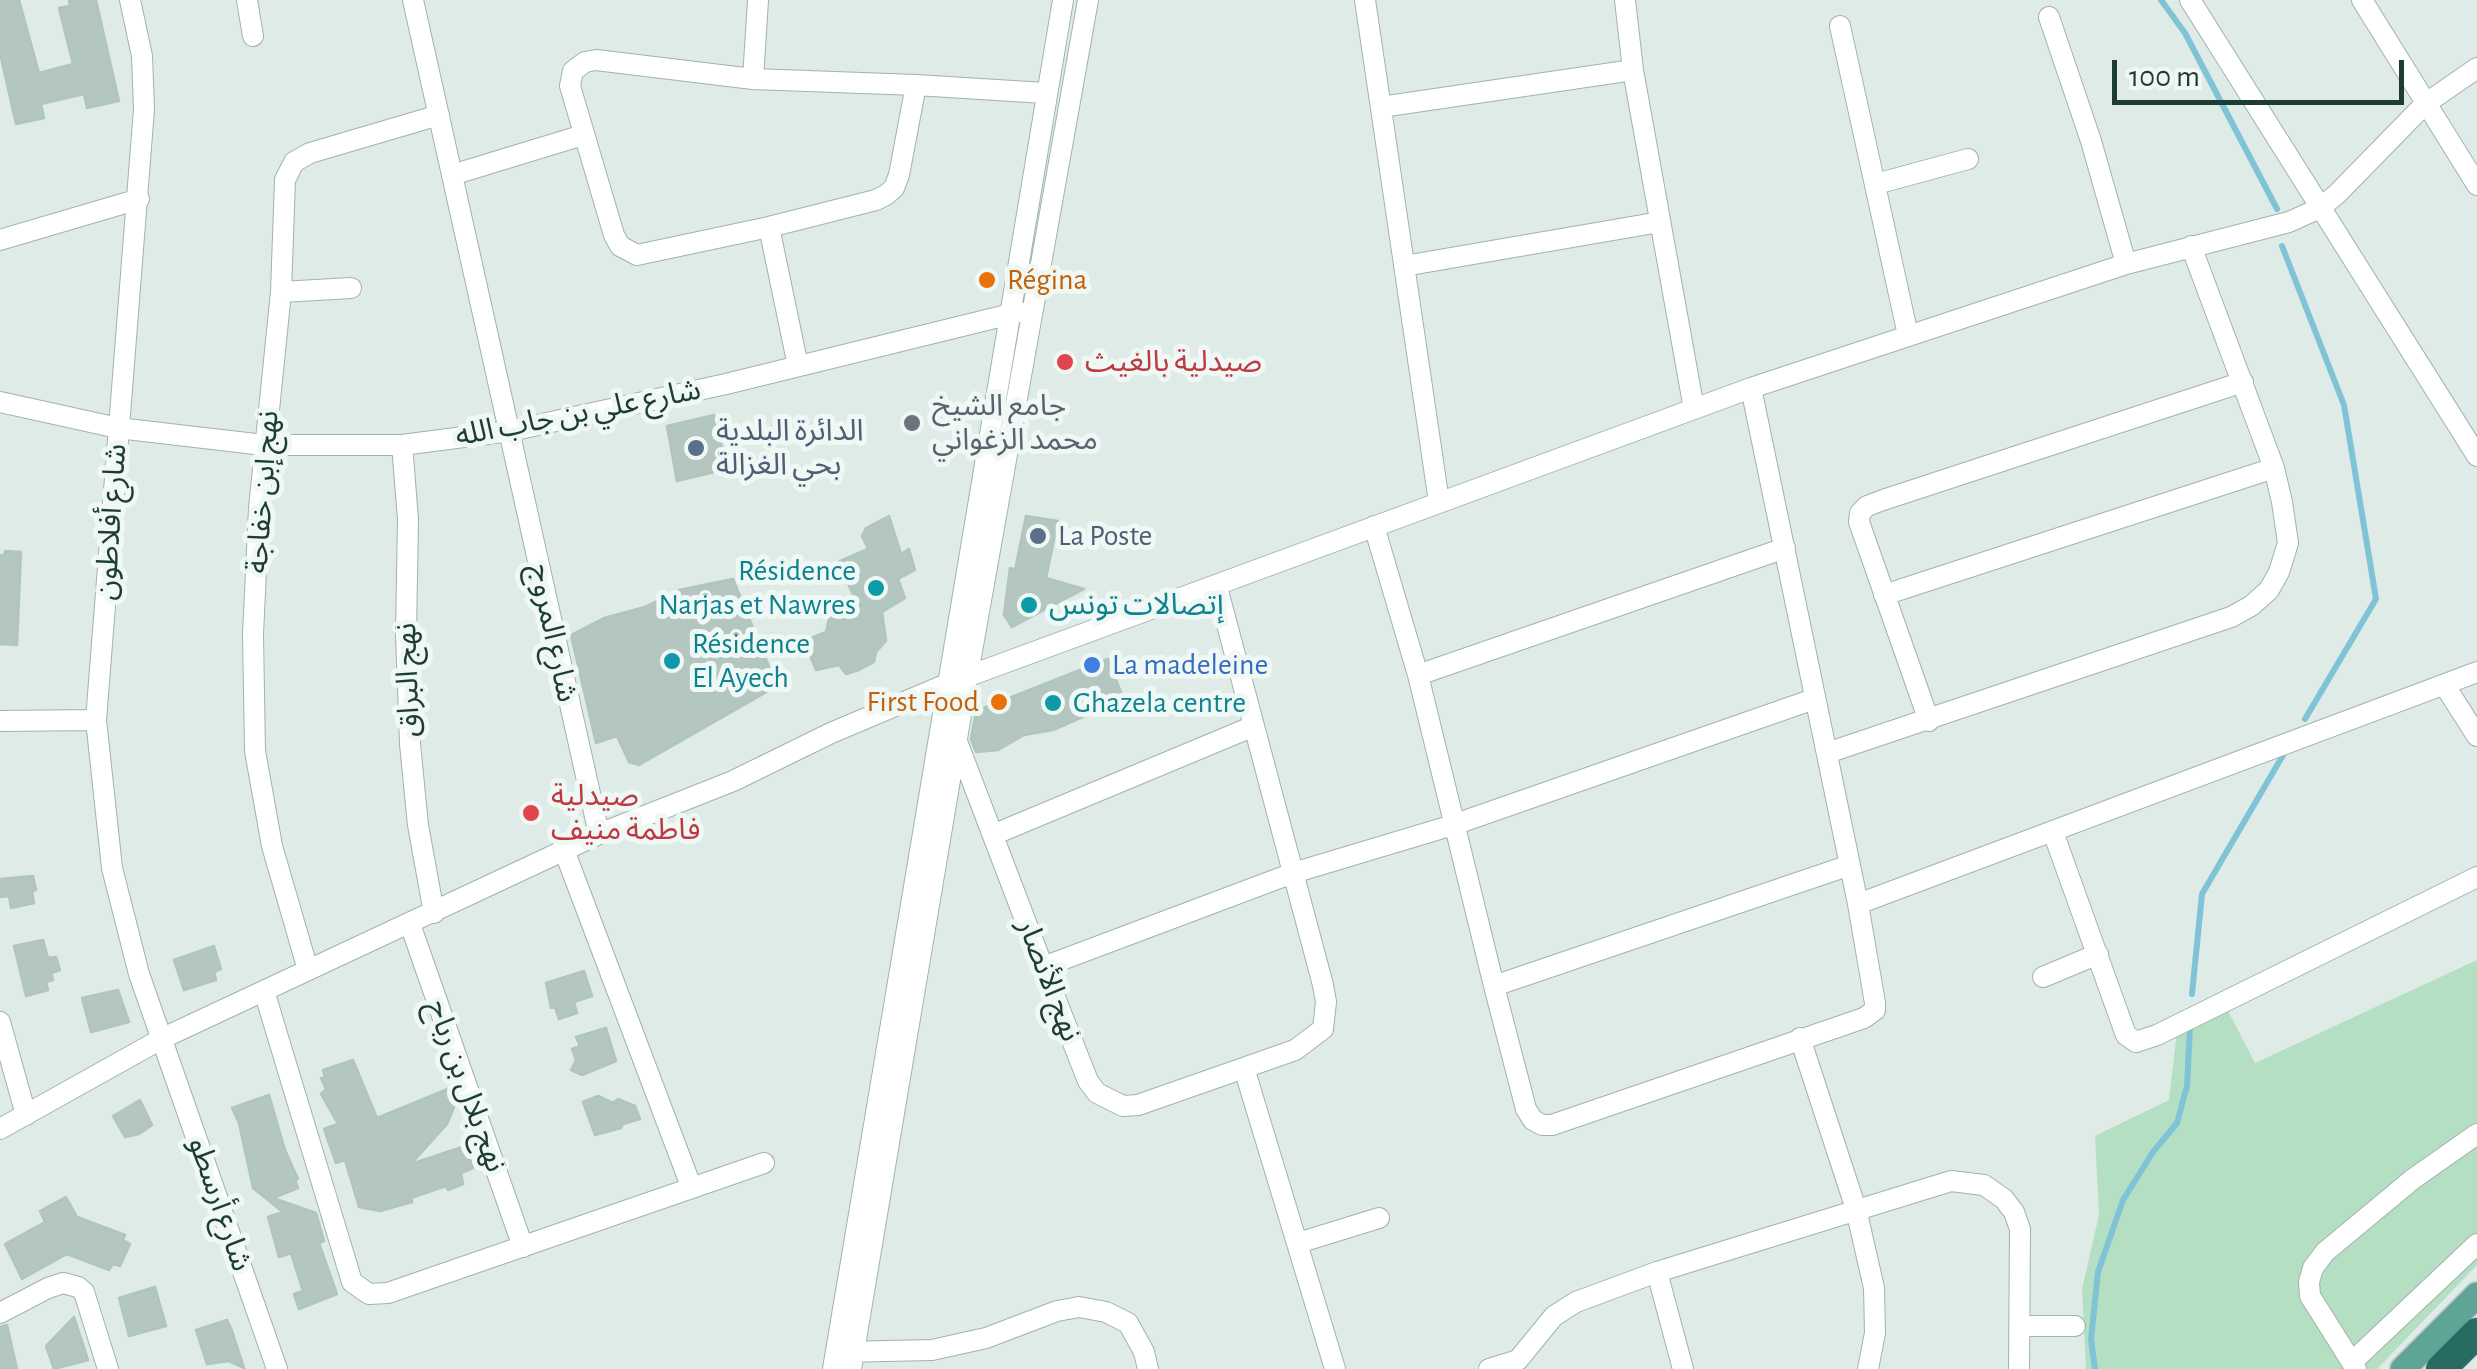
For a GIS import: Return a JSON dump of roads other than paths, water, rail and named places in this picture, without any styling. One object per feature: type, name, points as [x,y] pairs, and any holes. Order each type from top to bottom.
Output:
[{"type":"highway","points":[[2441,1369],[2477,1332]]},
{"type":"main road","points":[[2403,1369],[2477,1294]]},
{"type":"street","name":"شارع أفلاطون","points":[[130,0],[142,56],[140,199],[96,720],[112,868],[139,974],[162,1038]]},
{"type":"street","points":[[246,0],[253,36]]},
{"type":"street","name":"شارع المروج","points":[[413,0],[599,834]]},
{"type":"street","points":[[753,79],[758,0]]},
{"type":"street","points":[[1021,312],[1046,93],[1063,0]]},
{"type":"street","points":[[843,1361],[957,740],[957,682],[1021,312],[1088,0]]},
{"type":"street","points":[[1365,0],[1438,502]]},
{"type":"street","points":[[1625,0],[1694,409]]},
{"type":"street","points":[[2190,0],[2477,456]]},
{"type":"street","points":[[2362,0],[2477,184]]},
{"type":"street","points":[[2049,17],[2091,140],[2126,264]]},
{"type":"street","points":[[1840,26],[1908,335]]},
{"type":"street","points":[[916,85],[894,188],[876,200],[637,255],[628,252],[614,234],[570,86],[573,71],[596,60],[753,79],[916,85],[1046,93]]},
{"type":"street","points":[[0,1129],[162,1038],[564,850],[957,682],[1751,388],[2126,264],[2289,222],[2320,208],[2352,182],[2425,104],[2477,68]]},
{"type":"street","points":[[1381,107],[1634,70]]},
{"type":"street","name":"نهج إبن خفاجة","points":[[308,970],[272,846],[255,750],[254,634],[264,446],[281,292],[285,180],[294,162],[310,153],[439,115]]},
{"type":"street","points":[[452,175],[582,135]]},
{"type":"street","points":[[1876,184],[1968,159]]},
{"type":"street","points":[[0,240],[140,199]]},
{"type":"street","points":[[1404,266],[1660,222]]},
{"type":"street","points":[[770,227],[798,366]]},
{"type":"street","points":[[1827,753],[2231,618],[2269,590],[2288,542],[2274,468],[2191,246]]},
{"type":"street","points":[[281,292],[351,288]]},
{"type":"street","name":"شارع علي بن جاب الله","points":[[0,402],[118,428],[264,446],[336,448],[402,444],[510,431],[1021,312]]},
{"type":"street","points":[[1928,721],[1859,522],[1860,513],[1867,506],[2243,382]]},
{"type":"street","points":[[1374,526],[1418,675],[1494,986],[1526,1109],[1533,1120],[1552,1125],[1864,1018],[1874,1010],[1858,904],[1751,388]]},
{"type":"street","name":"نهج البراق","points":[[402,444],[408,520],[406,634],[410,744],[418,826],[434,913]]},
{"type":"street","points":[[1884,595],[2274,468]]},
{"type":"street","points":[[1418,675],[1785,548]]},
{"type":"street","points":[[1217,587],[1293,873]]},
{"type":"street","points":[[1858,904],[2477,672]]},
{"type":"street","points":[[843,1361],[942,723],[957,682]]},
{"type":"street","points":[[2446,686],[2477,736]]},
{"type":"street","points":[[1043,967],[1293,873],[1454,826],[1814,699]]},
{"type":"street","points":[[0,720],[96,720]]},
{"type":"street","name":"نهج الأنصار","points":[[942,723],[957,740],[1088,1080],[1097,1093],[1122,1106],[1138,1105],[1295,1050],[1323,1029],[1323,985],[1293,873]]},
{"type":"street","points":[[995,834],[1254,726]]},
{"type":"street","points":[[2053,832],[2126,1036],[2136,1042],[2477,876]]},
{"type":"street","points":[[564,850],[691,1186]]},
{"type":"street","points":[[1494,986],[1850,865]]},
{"type":"street","name":"نهج بلال بن رباح","points":[[410,924],[523,1247]]},
{"type":"street","points":[[2043,977],[2098,954]]},
{"type":"street","points":[[264,991],[352,1282],[369,1294],[388,1292],[523,1247],[764,1162]]},
{"type":"street","points":[[0,1022],[26,1115]]},
{"type":"street","name":"شارع أرسطو","points":[[162,1038],[278,1369]]},
{"type":"street","points":[[1800,1038],[1856,1209],[1876,1312],[1868,1369]]},
{"type":"street","points":[[1244,1068],[1335,1369]]},
{"type":"street","points":[[2477,1134],[2413,1179],[2325,1252],[2308,1282],[2310,1296],[2356,1367],[2477,1244]]},
{"type":"street","points":[[1489,1369],[1519,1364],[1554,1316],[1576,1302],[1856,1209],[1952,1181],[1969,1181],[1994,1190],[2014,1212],[2020,1229],[2019,1369]]},
{"type":"street","points":[[1298,1243],[1379,1218]]},
{"type":"street","points":[[1657,1272],[1683,1369]]},
{"type":"street","points":[[0,1313],[63,1283],[78,1287],[84,1292],[108,1369]]},
{"type":"street","points":[[843,1361],[932,1350],[986,1338],[1057,1311],[1080,1307],[1106,1312],[1128,1323],[1148,1369]]},
{"type":"street","points":[[2020,1326],[2075,1326]]},
{"type":"waterway","points":[[2161,0],[2185,33],[2277,209]]},
{"type":"waterway","points":[[2282,246],[2344,405],[2376,599],[2305,719]]},
{"type":"waterway","points":[[2192,994],[2202,894],[2286,750]]},
{"type":"waterway","points":[[2095,1369],[2091,1339],[2098,1272],[2123,1200],[2177,1123],[2187,1086],[2190,1028]]},
{"type":"place","name":"Régina","points":[[987,280]]},
{"type":"place","name":"صيدلية بالغيث","points":[[1065,362]]},
{"type":"place","name":"جامع الشيخ محمد الزغواني","points":[[912,423]]},
{"type":"place","name":"الدائرة البلدية بحي الغزالة","points":[[696,448]]},
{"type":"place","name":"La Poste","points":[[1038,536]]},
{"type":"place","name":"Résidence Narjas et Nawres","points":[[876,588]]},
{"type":"place","name":"إتصالات تونس","points":[[1029,605]]},
{"type":"place","name":"Résidence El Ayech","points":[[672,661]]},
{"type":"place","name":"La madeleine","points":[[1092,665]]},
{"type":"place","name":"First Food","points":[[999,702]]},
{"type":"place","name":"Ghazela centre","points":[[1053,703]]},
{"type":"place","name":"صيدلية فاطمة منيف","points":[[531,813]]}]
